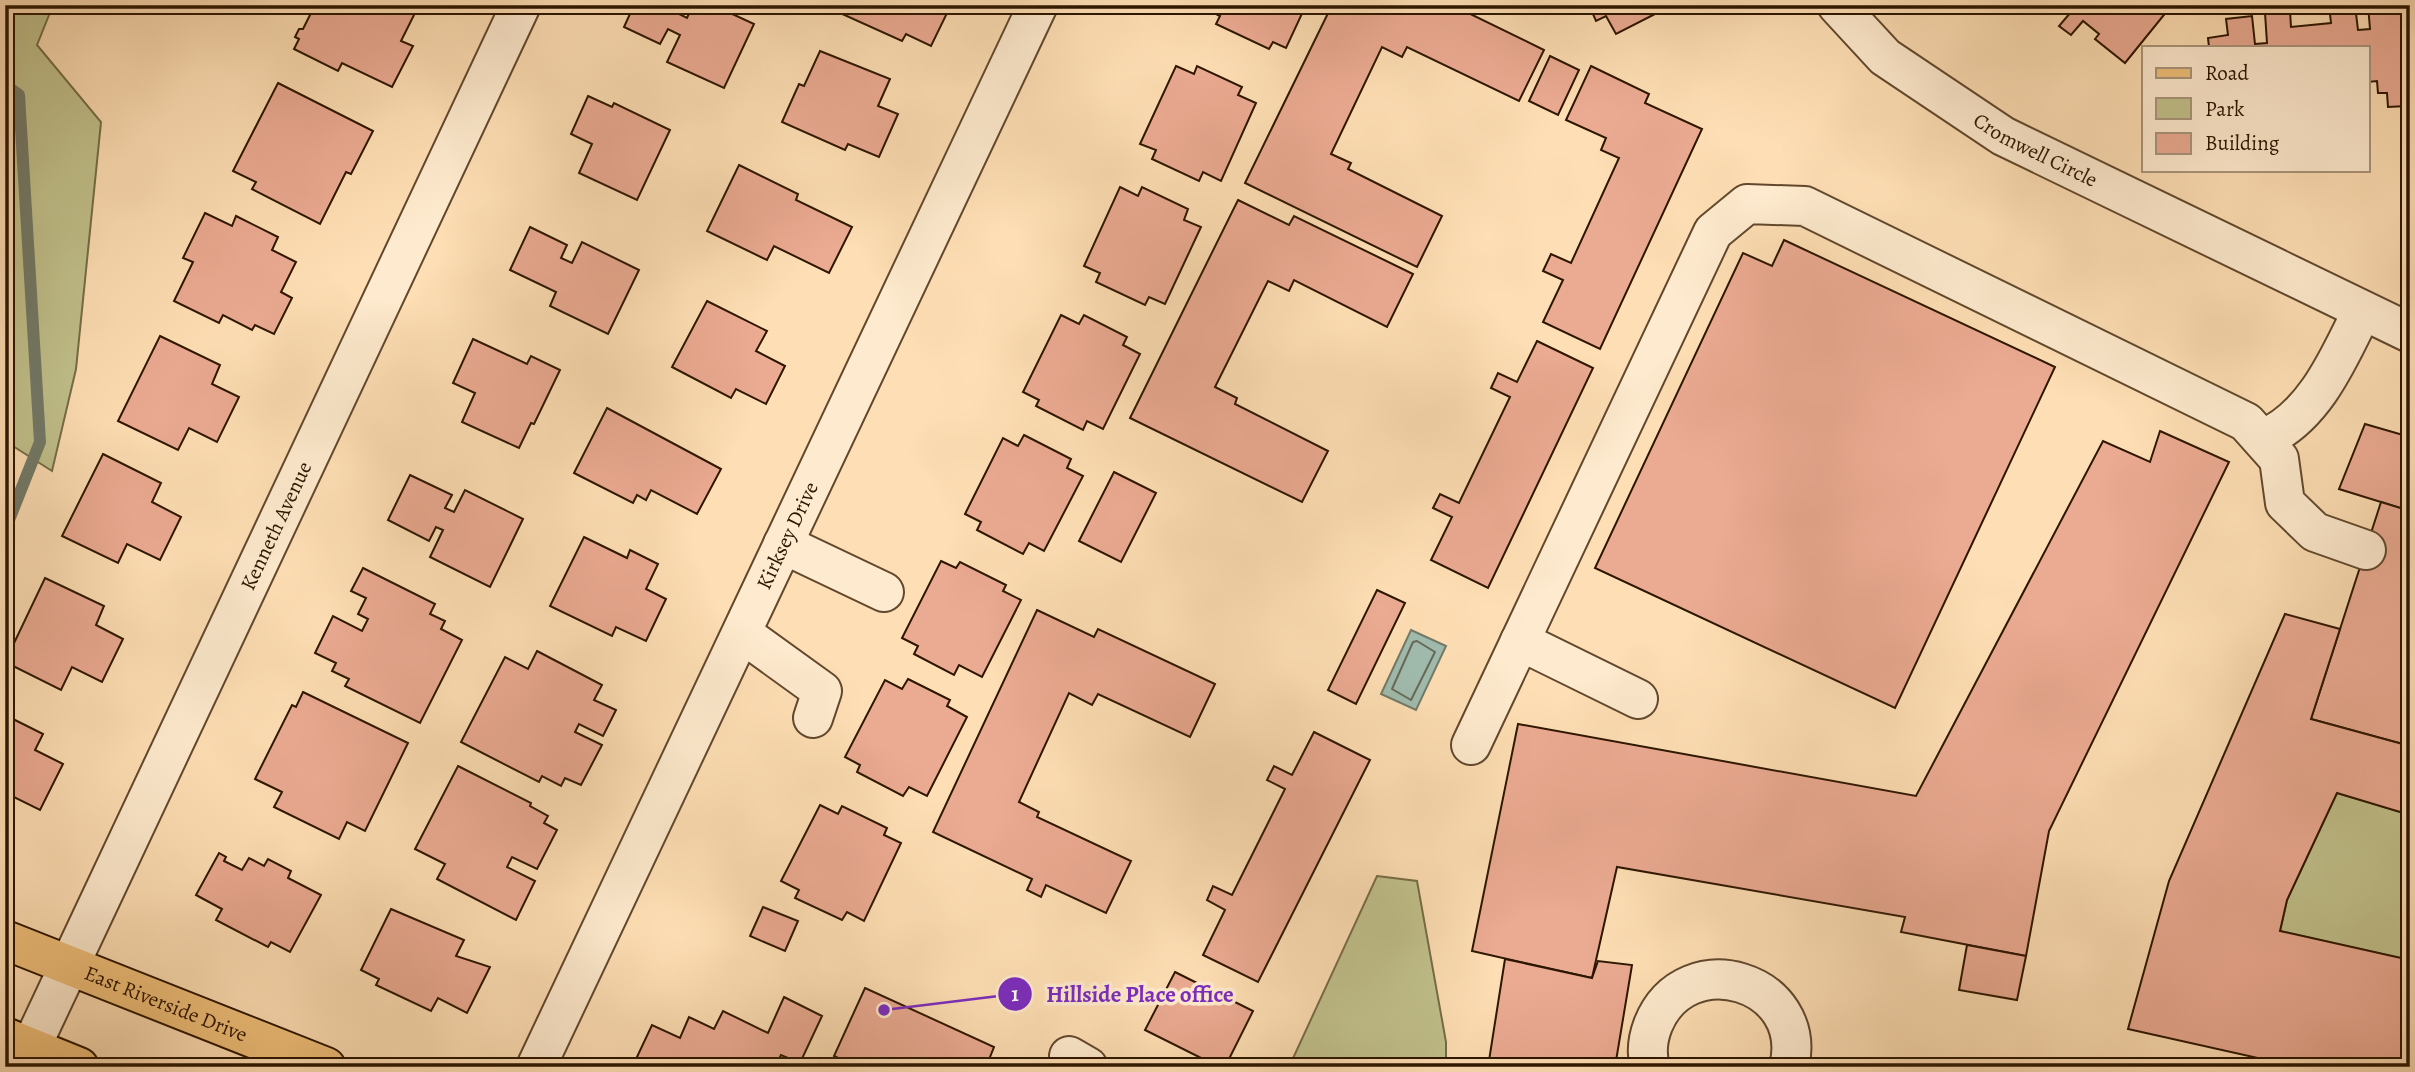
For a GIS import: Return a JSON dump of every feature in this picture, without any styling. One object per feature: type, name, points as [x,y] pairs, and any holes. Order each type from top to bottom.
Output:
[{"type":"main road","name":"East Riverside Drive","points":[[5,940],[326,1067]]},
{"type":"main road","points":[[18,1042],[79,1067]]},
{"type":"street","name":"Kenneth Avenue","points":[[18,1042],[70,966],[521,5]]},
{"type":"street","name":"Kirksey Drive","points":[[536,1067],[743,634],[1038,5]]},
{"type":"street","name":"Cromwell Circle","points":[[1837,5],[1885,57],[2003,136],[2410,333]]},
{"type":"street","points":[[1471,745],[1713,232],[1747,204],[1805,206],[2246,422],[2279,459],[2285,503],[2315,532],[2366,550]]},
{"type":"street","points":[[2263,439],[2280,432],[2314,397],[2362,312]]},
{"type":"street","points":[[783,544],[884,592]]},
{"type":"street","points":[[743,634],[822,691],[813,718]]},
{"type":"street","points":[[1520,641],[1638,699]]},
{"type":"street","points":[[1650,1067],[1649,1034],[1658,1013],[1684,989],[1694,983],[1716,978],[1740,981],[1762,991],[1779,1008],[1790,1030],[1793,1054],[1789,1067]]},
{"type":"green space","points":[[5,5],[53,5],[37,45],[101,122],[76,369],[52,471],[5,441]]},
{"type":"green space","points":[[2337,793],[2410,815],[2410,960],[2280,931],[2287,900]]},
{"type":"green space","points":[[1377,876],[1417,881],[1446,1042],[1446,1067],[1289,1067]]},
{"type":"water","points":[[1411,630],[1446,646],[1416,710],[1381,694]]},
{"type":"building","points":[[306,5],[418,7],[401,41],[413,46],[392,87],[342,63],[338,71],[294,49],[299,39],[295,37],[299,29],[303,29],[313,9]]},
{"type":"building","points":[[634,5],[680,5],[677,13],[687,18],[693,5],[713,5],[754,24],[724,88],[667,62],[680,35],[668,29],[660,44],[624,27]]},
{"type":"building","points":[[844,5],[950,7],[931,46],[906,34],[902,41],[840,13]]},
{"type":"building","points":[[1208,5],[1306,5],[1286,48],[1273,42],[1269,49],[1216,24],[1220,16],[1206,9]]},
{"type":"building","points":[[1332,5],[1452,5],[1544,50],[1519,101],[1407,47],[1402,57],[1382,47],[1331,154],[1351,163],[1348,169],[1442,216],[1417,267],[1245,183]]},
{"type":"building","points":[[1589,5],[1656,5],[1659,12],[1616,34],[1606,16],[1596,21]]},
{"type":"building","points":[[2063,5],[2172,5],[2125,63],[2095,39],[2099,34],[2083,21],[2071,35],[2059,26],[2071,12]]},
{"type":"building","points":[[2329,5],[2355,5],[2358,30],[2370,29],[2368,5],[2394,5],[2395,13],[2410,12],[2410,88],[2404,88],[2406,106],[2388,107],[2387,93],[2378,93],[2377,81],[2370,82],[2370,46],[2209,46],[2208,38],[2228,35],[2226,19],[2252,16],[2255,44],[2267,43],[2265,13],[2290,11],[2291,27],[2331,23]]},
{"type":"building","points":[[820,51],[890,79],[878,106],[898,114],[879,157],[848,144],[845,150],[782,122],[799,84],[804,86]]},
{"type":"building","points":[[1550,56],[1579,70],[1558,115],[1529,101]]},
{"type":"building","points":[[1176,66],[1194,74],[1197,66],[1242,87],[1238,95],[1256,103],[1221,181],[1203,172],[1199,181],[1152,159],[1156,150],[1140,144]]},
{"type":"building","points":[[1591,66],[1649,94],[1645,103],[1702,129],[1600,349],[1543,322],[1563,280],[1543,271],[1551,254],[1571,263],[1619,158],[1601,150],[1606,138],[1566,120]]},
{"type":"building","points":[[278,83],[373,131],[351,174],[346,172],[320,224],[252,189],[256,182],[233,171]]},
{"type":"building","points":[[588,96],[612,107],[614,103],[670,130],[637,200],[579,173],[592,144],[571,134]]},
{"type":"building","points":[[739,165],[798,194],[796,200],[852,227],[829,273],[774,246],[767,260],[707,231]]},
{"type":"building","points":[[1120,187],[1138,196],[1142,187],[1188,209],[1184,220],[1201,227],[1165,304],[1149,297],[1145,305],[1096,282],[1100,273],[1084,266]]},
{"type":"building","points":[[1238,200],[1289,225],[1294,216],[1413,274],[1387,327],[1294,280],[1289,291],[1268,281],[1215,387],[1237,398],[1235,404],[1328,451],[1302,502],[1130,418]]},
{"type":"building","points":[[205,213],[232,226],[236,216],[278,237],[272,250],[296,262],[281,292],[292,298],[274,334],[255,325],[252,330],[223,315],[219,323],[174,301],[193,262],[183,258]]},
{"type":"building","points":[[530,227],[567,245],[561,258],[572,263],[582,242],[639,270],[608,334],[550,306],[556,292],[510,270]]},
{"type":"building","points":[[1784,240],[2055,367],[1895,708],[1595,568],[1743,253],[1772,266]]},
{"type":"building","points":[[707,301],[767,331],[756,351],[785,366],[766,404],[736,389],[731,398],[672,367]]},
{"type":"building","points":[[1061,315],[1079,324],[1084,315],[1127,337],[1123,345],[1140,354],[1103,429],[1087,421],[1083,430],[1036,406],[1039,400],[1023,392]]},
{"type":"building","points":[[160,336],[220,365],[212,384],[239,397],[217,442],[189,428],[178,450],[118,421]]},
{"type":"building","points":[[473,339],[527,364],[531,356],[560,370],[534,424],[531,423],[519,448],[462,422],[475,393],[453,383]]},
{"type":"building","points":[[1537,341],[1593,368],[1488,588],[1431,560],[1452,517],[1433,508],[1440,494],[1459,503],[1510,397],[1491,388],[1498,373],[1517,382]]},
{"type":"building","points":[[607,408],[721,469],[697,514],[651,490],[646,500],[637,495],[633,503],[574,473]]},
{"type":"building","points":[[2365,424],[2410,437],[2410,511],[2339,489]]},
{"type":"building","points":[[2160,431],[2229,462],[2049,831],[2026,956],[1901,932],[1905,917],[1617,867],[1592,978],[1472,951],[1518,724],[1916,796],[2103,441],[2150,462]]},
{"type":"building","points":[[1024,435],[1071,459],[1067,468],[1083,476],[1044,551],[1029,543],[1023,554],[977,530],[981,522],[965,514],[1003,438],[1018,446]]},
{"type":"building","points":[[103,454],[161,483],[152,502],[181,517],[160,560],[127,544],[118,563],[62,536]]},
{"type":"building","points":[[1114,472],[1156,493],[1121,562],[1079,541]]},
{"type":"building","points":[[410,475],[452,495],[445,508],[454,512],[465,490],[523,519],[490,587],[430,557],[443,530],[436,527],[429,541],[388,520]]},
{"type":"building","points":[[2381,502],[2410,511],[2410,746],[2311,719]]},
{"type":"building","points":[[584,537],[627,558],[630,550],[658,564],[646,589],[666,599],[646,641],[616,627],[612,636],[550,606]]},
{"type":"building","points":[[941,561],[956,568],[960,562],[1006,585],[1003,591],[1021,600],[982,677],[959,665],[954,675],[914,654],[918,646],[902,638]]},
{"type":"building","points":[[363,568],[435,604],[430,614],[445,621],[441,629],[462,640],[420,723],[345,686],[349,679],[332,671],[336,663],[315,653],[333,616],[362,631],[368,619],[358,614],[366,598],[351,591]]},
{"type":"building","points":[[45,578],[104,606],[96,625],[123,639],[102,682],[72,667],[61,690],[5,662]]},
{"type":"building","points":[[1377,590],[1405,603],[1356,704],[1328,690]]},
{"type":"building","points":[[1037,610],[1094,637],[1098,629],[1215,684],[1190,737],[1098,694],[1092,705],[1069,693],[1019,802],[1039,812],[1037,817],[1131,861],[1106,913],[1046,885],[1041,897],[1027,890],[1032,879],[933,832]]},
{"type":"building","points":[[2285,614],[2340,629],[2311,719],[2410,746],[2410,815],[2337,793],[2287,900],[2280,931],[2410,960],[2410,1067],[2298,1067],[2128,1029],[2169,881]]},
{"type":"building","points":[[537,651],[602,685],[594,700],[616,710],[603,736],[579,724],[575,732],[602,745],[581,785],[565,778],[561,786],[542,776],[539,782],[461,742],[505,657],[528,669]]},
{"type":"building","points":[[908,679],[950,700],[947,706],[967,717],[927,796],[909,787],[903,796],[857,772],[860,765],[845,757],[885,680],[902,689]]},
{"type":"building","points":[[303,692],[408,743],[365,831],[347,822],[339,839],[274,807],[282,792],[255,779],[292,705],[296,707]]},
{"type":"building","points":[[5,715],[43,734],[35,750],[63,764],[40,810],[12,796],[5,810]]},
{"type":"building","points":[[1314,732],[1370,760],[1258,982],[1203,955],[1225,910],[1207,900],[1213,886],[1232,895],[1285,789],[1267,780],[1274,766],[1292,775]]},
{"type":"building","points":[[458,766],[531,803],[530,806],[548,816],[544,823],[557,830],[537,869],[512,857],[507,867],[535,881],[516,920],[437,879],[445,864],[415,849]]},
{"type":"building","points":[[820,805],[838,814],[842,806],[887,828],[884,835],[901,843],[864,921],[847,912],[842,920],[795,898],[799,890],[781,881]]},
{"type":"building","points":[[219,853],[226,857],[224,861],[242,870],[249,858],[264,866],[268,859],[291,871],[288,878],[321,895],[290,952],[271,942],[268,947],[216,920],[222,909],[196,895]]},
{"type":"building","points":[[763,907],[798,921],[785,951],[750,936]]},
{"type":"building","points":[[391,909],[464,940],[456,956],[490,967],[467,1013],[438,998],[431,1011],[376,985],[379,979],[361,970]]},
{"type":"building","points":[[1967,945],[2026,956],[2017,1000],[1959,990]]},
{"type":"building","points":[[1505,959],[1592,978],[1598,961],[1632,965],[1615,1067],[1488,1067]]},
{"type":"building","points":[[1175,972],[1253,1011],[1225,1067],[1219,1067],[1145,1030]]},
{"type":"building","points":[[865,988],[994,1047],[986,1067],[857,1067],[834,1056]]},
{"type":"building","points":[[784,997],[822,1016],[800,1063],[781,1055],[775,1067],[653,1067],[636,1059],[652,1025],[680,1038],[689,1017],[714,1029],[723,1011],[768,1033]]},
{"type":"building","points":[[1838,1061],[1868,1067],[1837,1067]]},
{"type":"waterway","points":[[5,85],[19,95],[40,442],[5,530]]},
{"type":"place","name":"Hillside Place office","points":[[884,1010]]}]
